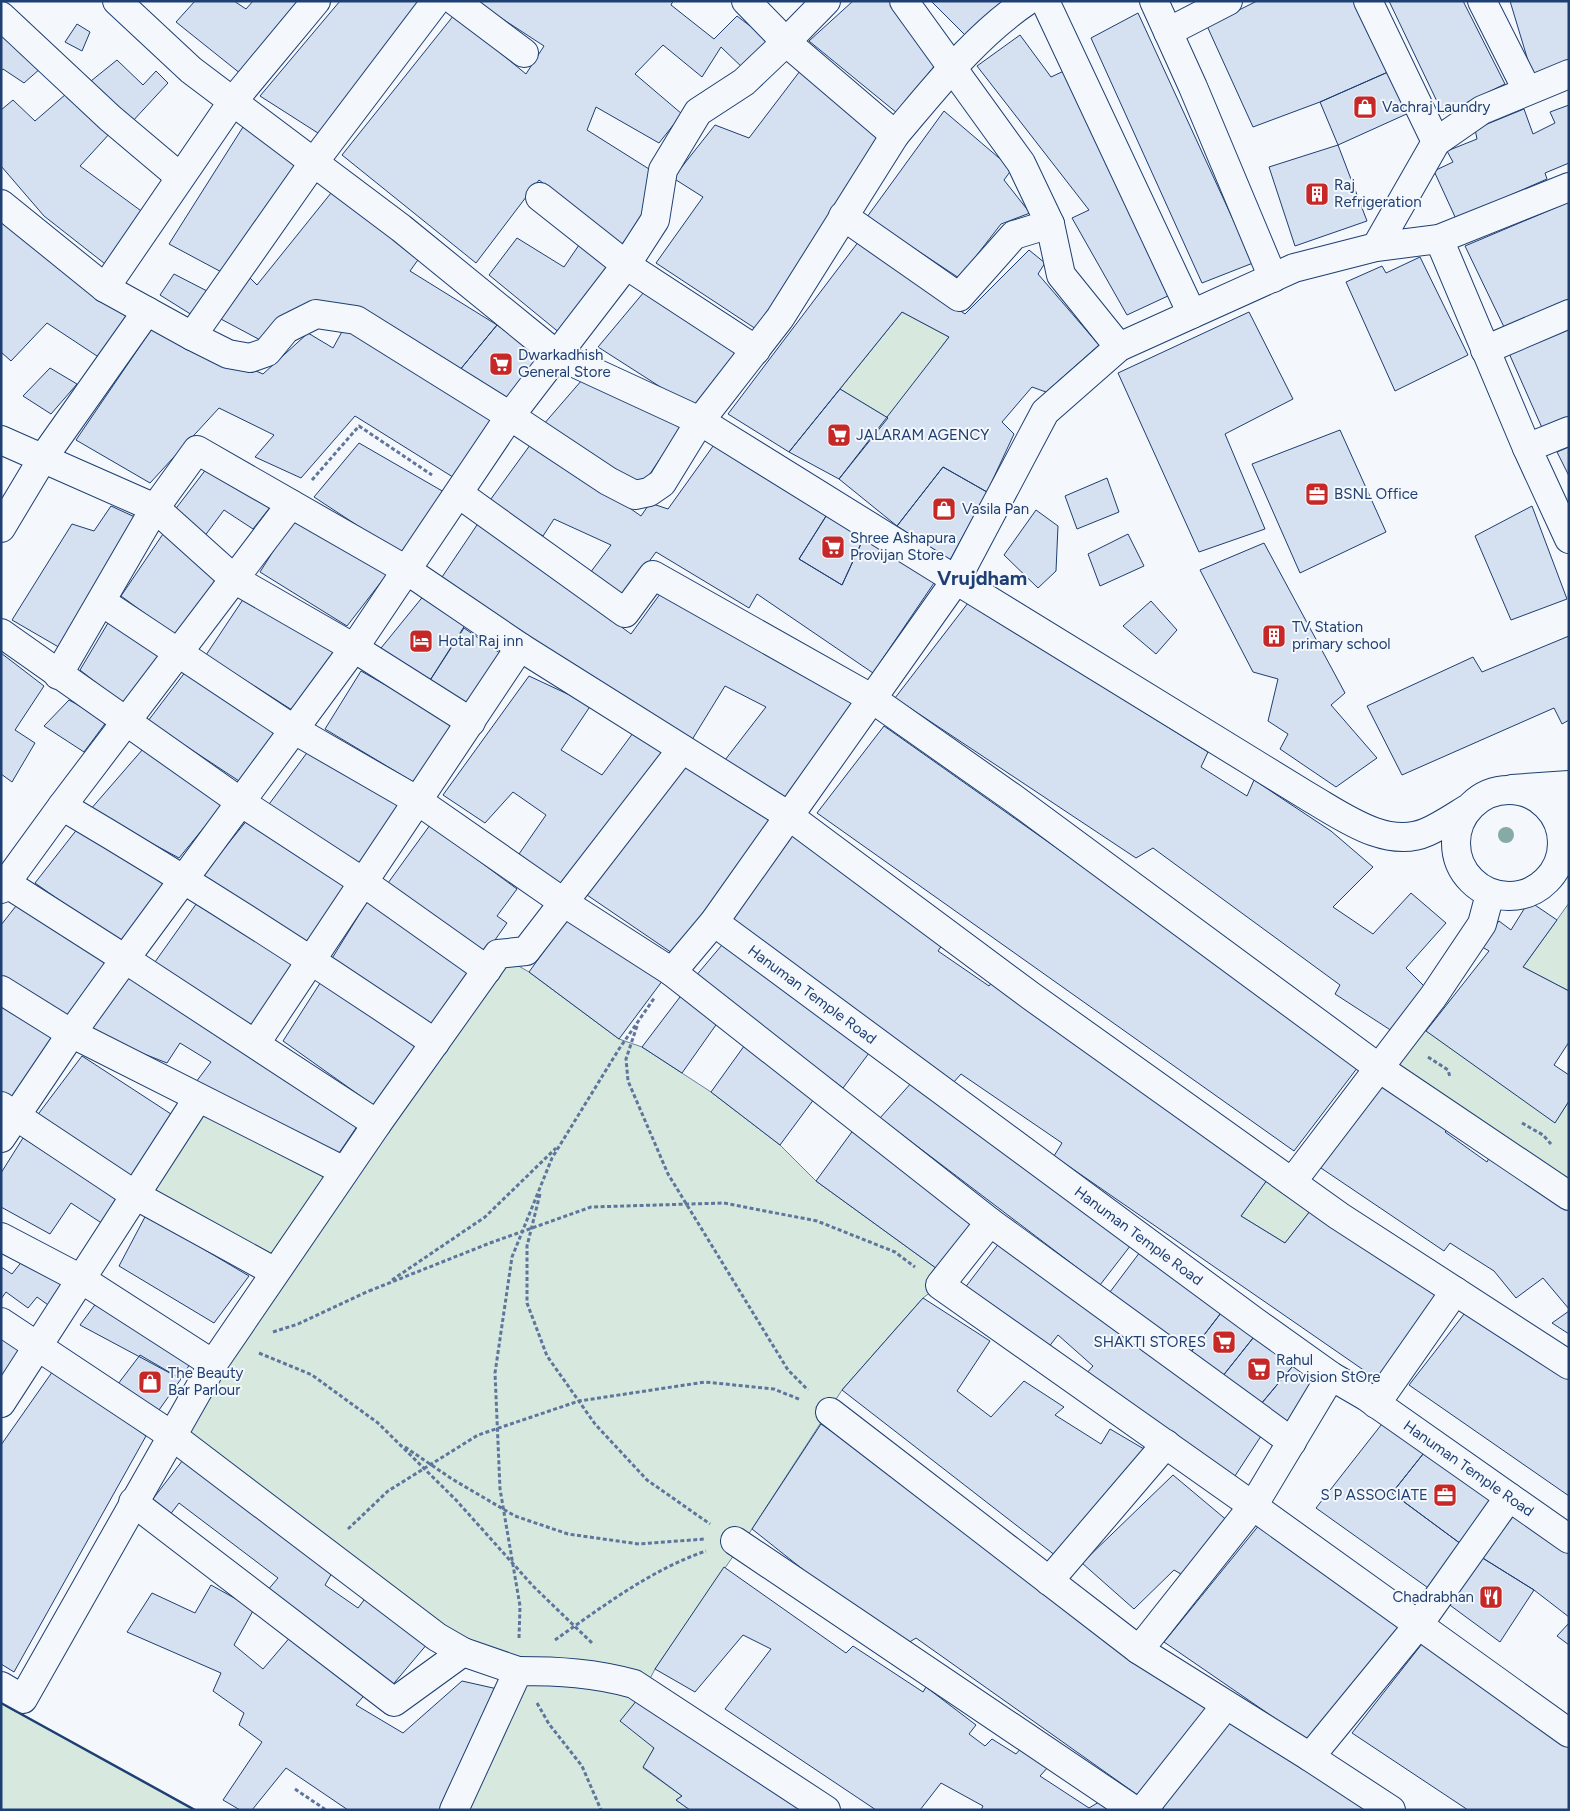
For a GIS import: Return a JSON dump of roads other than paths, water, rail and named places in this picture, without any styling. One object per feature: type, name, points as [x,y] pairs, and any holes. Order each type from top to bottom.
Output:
[{"type":"street","points":[[116,1],[191,70],[401,228],[557,355],[700,421],[1309,797],[1367,830],[1395,837],[1438,852],[1464,873],[1475,885],[1490,894],[1506,897],[1516,896],[1542,886],[1554,872],[1566,841],[1569,809]]},
{"type":"street","points":[[104,288],[233,101],[316,1]]},
{"type":"street","points":[[192,336],[314,162],[436,1]]},
{"type":"street","points":[[455,1],[524,53]]},
{"type":"street","points":[[746,1],[786,42],[895,135]]},
{"type":"street","points":[[275,1272],[135,1195],[6,1120],[242,804],[293,729],[354,648],[408,571],[510,416],[626,265],[654,220],[663,170],[698,112],[744,82],[826,1]]},
{"type":"street","points":[[904,1],[1021,163],[1050,224],[1060,275],[1119,347]]},
{"type":"street","points":[[1,204],[104,288],[228,354],[250,358],[267,352],[286,329],[316,314],[356,320],[510,416],[608,481],[635,495],[648,492],[662,483],[700,421],[780,318],[895,135],[953,67],[1010,13],[1027,1]]},
{"type":"street","points":[[1045,1],[1192,314]]},
{"type":"street","points":[[1154,1],[1273,278]]},
{"type":"street","points":[[1168,32],[1228,1]]},
{"type":"street","points":[[1368,1],[1436,142]]},
{"type":"street","points":[[1482,1],[1527,90]]},
{"type":"street","points":[[1,16],[110,118],[180,177]]},
{"type":"street","points":[[1376,247],[1436,142],[1482,110],[1569,74]]},
{"type":"street","points":[[672,972],[714,922],[956,580],[1045,412],[1119,347],[1294,268],[1376,247],[1439,239],[1569,187]]},
{"type":"street","points":[[540,197],[626,265],[756,350]]},
{"type":"street","points":[[843,216],[959,297],[1014,235],[1050,224]]},
{"type":"street","points":[[1439,239],[1527,448],[1569,538]]},
{"type":"street","points":[[1,528],[43,458],[147,311]]},
{"type":"street","points":[[1485,350],[1569,314]]},
{"type":"street","points":[[1527,448],[1569,431]]},
{"type":"street","points":[[1,440],[155,508],[234,579],[354,648],[471,722]]},
{"type":"street","points":[[58,675],[155,508],[197,450],[408,571],[520,647],[789,816],[1030,996],[1339,1216],[1569,1365]]},
{"type":"street","points":[[459,494],[625,613],[653,575],[872,698],[1029,810],[1380,1068],[1569,1196]]},
{"type":"street","points":[[291,504],[62,806],[4,886],[125,959],[377,1124]]},
{"type":"street","points":[[102,602],[293,729],[418,802],[563,902],[672,972],[990,1222],[1292,1442]]},
{"type":"street","points":[[1,633],[242,804],[363,882],[487,970]]},
{"type":"street","points":[[256,1043],[520,647]]},
{"type":"street","points":[[1,1686],[23,1699],[171,1435],[219,1355],[344,1171],[498,954],[526,951],[682,749]]},
{"type":"street","points":[[1395,837],[1425,833],[1467,809],[1488,794],[1512,789],[1569,785]]},
{"type":"street","points":[[1512,789],[1530,794],[1546,804],[1557,819],[1566,841]]},
{"type":"street","points":[[62,806],[185,879],[312,960],[435,1044]]},
{"type":"street","points":[[1464,873],[1457,858],[1455,840],[1458,824],[1467,809]]},
{"type":"street","points":[[1542,886],[1569,888]]},
{"type":"street","points":[[1292,1182],[1433,997],[1482,924],[1490,894]]},
{"type":"street","name":"Hanuman Temple Road","points":[[714,922],[1331,1376],[1376,1404],[1569,1539]]},
{"type":"street","points":[[1,990],[71,1034],[344,1171]]},
{"type":"street","points":[[1,1403],[198,1098]]},
{"type":"street","points":[[990,1222],[940,1285],[1419,1624],[1569,1733]]},
{"type":"street","points":[[1,1237],[219,1355]]},
{"type":"street","points":[[1376,1404],[1454,1291]]},
{"type":"street","points":[[1,1322],[171,1435],[437,1637],[463,1652],[518,1671],[569,1671],[605,1676],[634,1684],[826,1810]]},
{"type":"street","points":[[1139,1650],[1253,1506],[1331,1376]]},
{"type":"street","points":[[830,1412],[1139,1650],[1391,1810]]},
{"type":"street","points":[[1049,1581],[1166,1444]]},
{"type":"street","points":[[1310,1757],[1419,1624],[1509,1497]]},
{"type":"street","points":[[133,1502],[394,1702],[463,1652]]},
{"type":"street","points":[[735,1542],[1134,1810]]},
{"type":"street","points":[[454,1810],[518,1671]]},
{"type":"street","points":[[1143,1810],[1226,1705]]},
{"type":"place","name":"Vachraj Laundry","points":[[1365,107]]},
{"type":"place","name":"Raj Refrigeration","points":[[1317,194]]},
{"type":"place","name":"Dwarkadhish General Store","points":[[501,364]]},
{"type":"place","name":"JALARAM AGENCY","points":[[839,435]]},
{"type":"place","name":"BSNL Office","points":[[1317,494]]},
{"type":"place","name":"Vasila Pan","points":[[944,509]]},
{"type":"place","name":"Shree Ashapura Provijan Store","points":[[833,547]]},
{"type":"place","name":"TV Station primary school","points":[[1274,636]]},
{"type":"place","name":"Hotal Raj inn","points":[[421,641]]},
{"type":"place","name":"SHAKTI STORES","points":[[1224,1342]]},
{"type":"place","name":"Rahul Provision StOre","points":[[1259,1369]]},
{"type":"place","name":"The Beauty Bar Parlour","points":[[150,1382]]},
{"type":"place","name":"S P ASSOCIATE","points":[[1445,1495]]},
{"type":"place","name":"Chadrabhan","points":[[1491,1597]]},
{"type":"district","name":"Vrujdham","points":[[982,578]]}]
